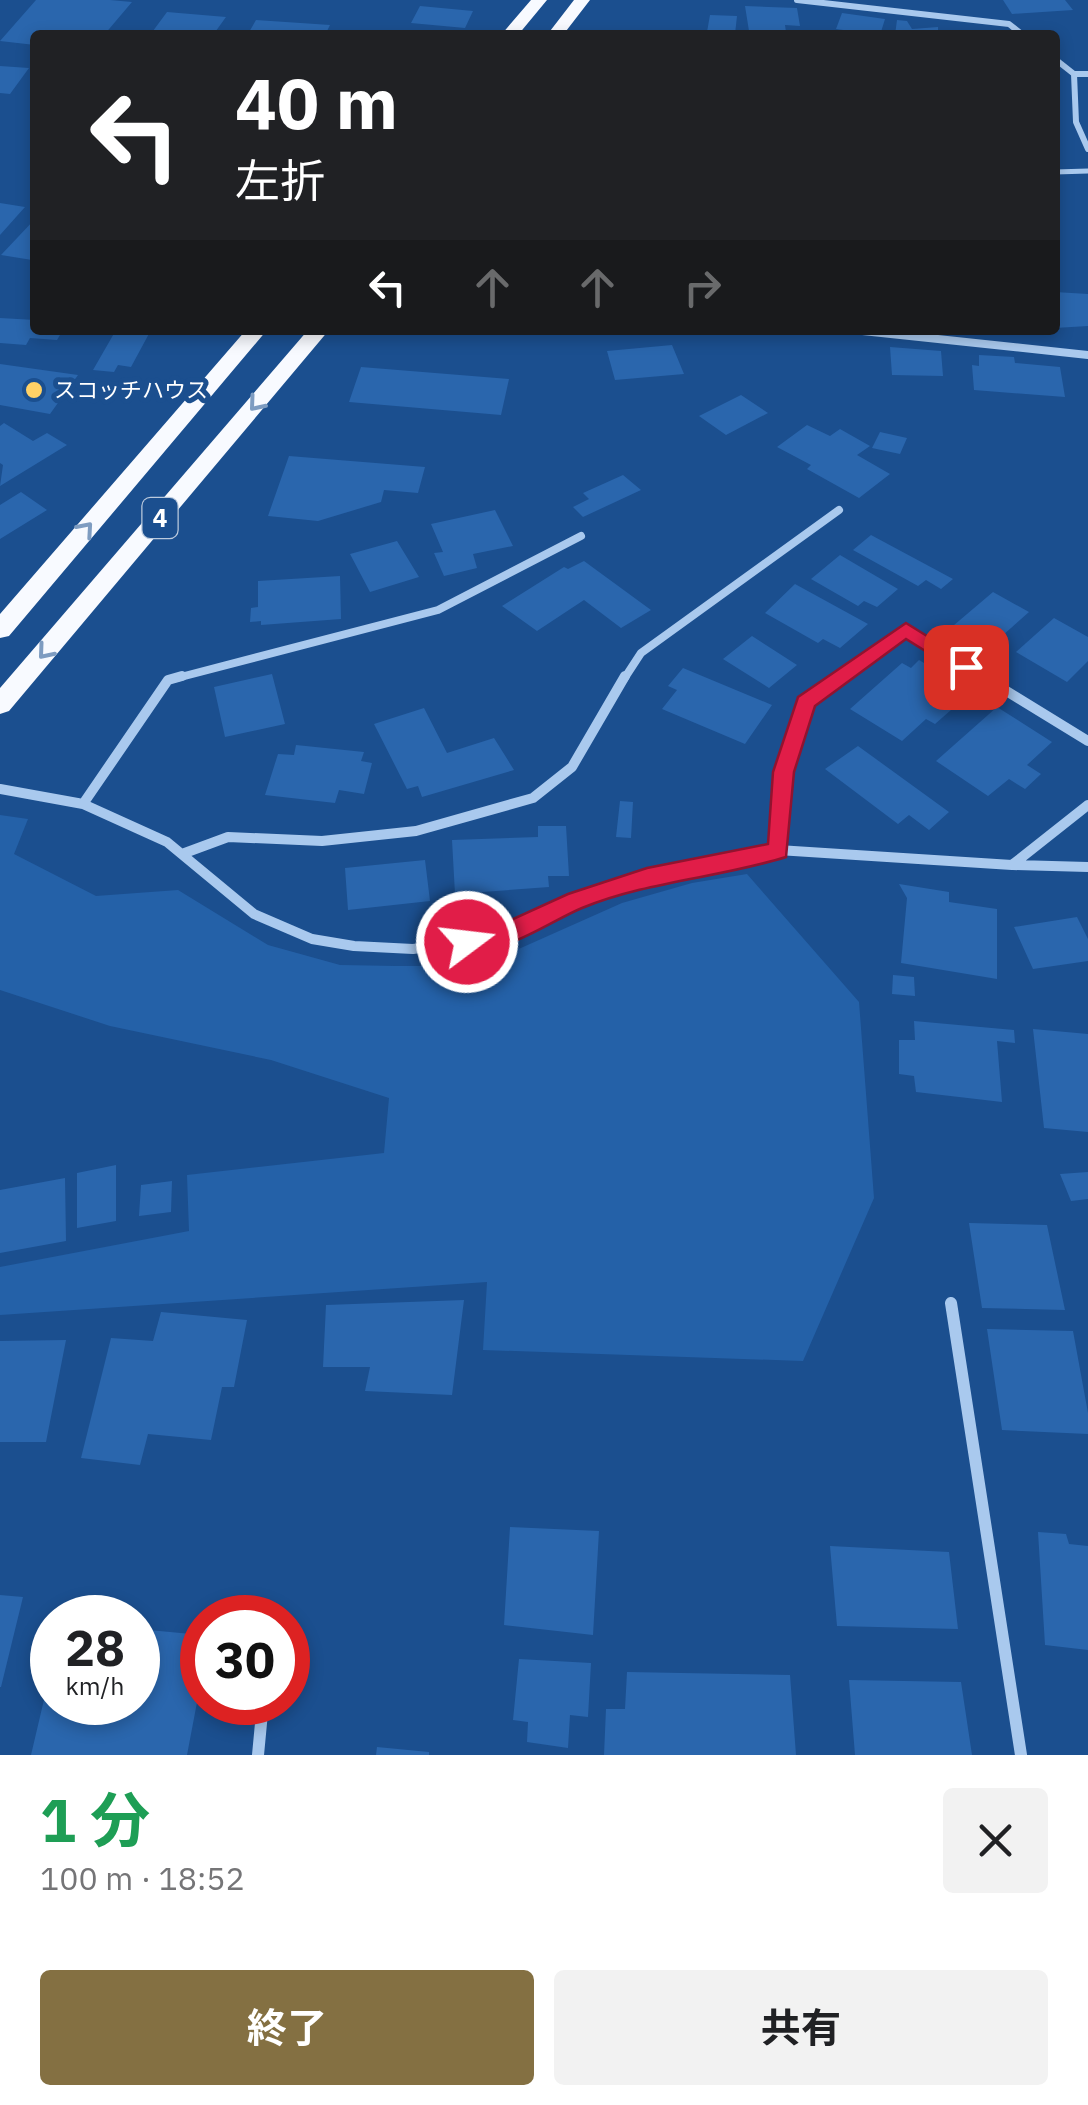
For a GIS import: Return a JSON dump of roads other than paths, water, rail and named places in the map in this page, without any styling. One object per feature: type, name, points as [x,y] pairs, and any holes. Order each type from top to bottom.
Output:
[{"type":"highway","points":[[512,30],[538,0]]},
{"type":"highway","points":[[559,30],[582,0]]},
{"type":"highway","name":"4","points":[[0,630],[254,335]]},
{"type":"highway","name":"4","points":[[0,705],[315,335]]},
{"type":"street","points":[[797,0],[1009,24],[1017,30]]},
{"type":"street","points":[[1060,63],[1074,74],[1088,74]]},
{"type":"street","points":[[1074,74],[1073,106],[1080,139],[1088,149]]},
{"type":"street","points":[[900,335],[1088,355]]},
{"type":"street","points":[[182,854],[228,836],[322,841],[416,831],[533,798],[572,767],[641,653],[839,510]]},
{"type":"street","points":[[83,804],[168,680],[438,610],[581,536]]},
{"type":"street","points":[[778,850],[784,772],[806,702],[906,630],[1088,741]]},
{"type":"street","points":[[0,789],[83,804],[167,842],[254,914],[312,939],[354,946],[413,949],[494,938],[576,900],[647,878],[778,850],[1088,867]]},
{"type":"street","points":[[1012,865],[1088,804]]},
{"type":"street","points":[[952,1303],[1020,1755]]},
{"type":"street","points":[[258,1755],[261,1725]]},
{"type":"lane","points":[[1060,172],[1088,171]]},
{"type":"place","name":"スコッチハウス","points":[[34,390]]}]
